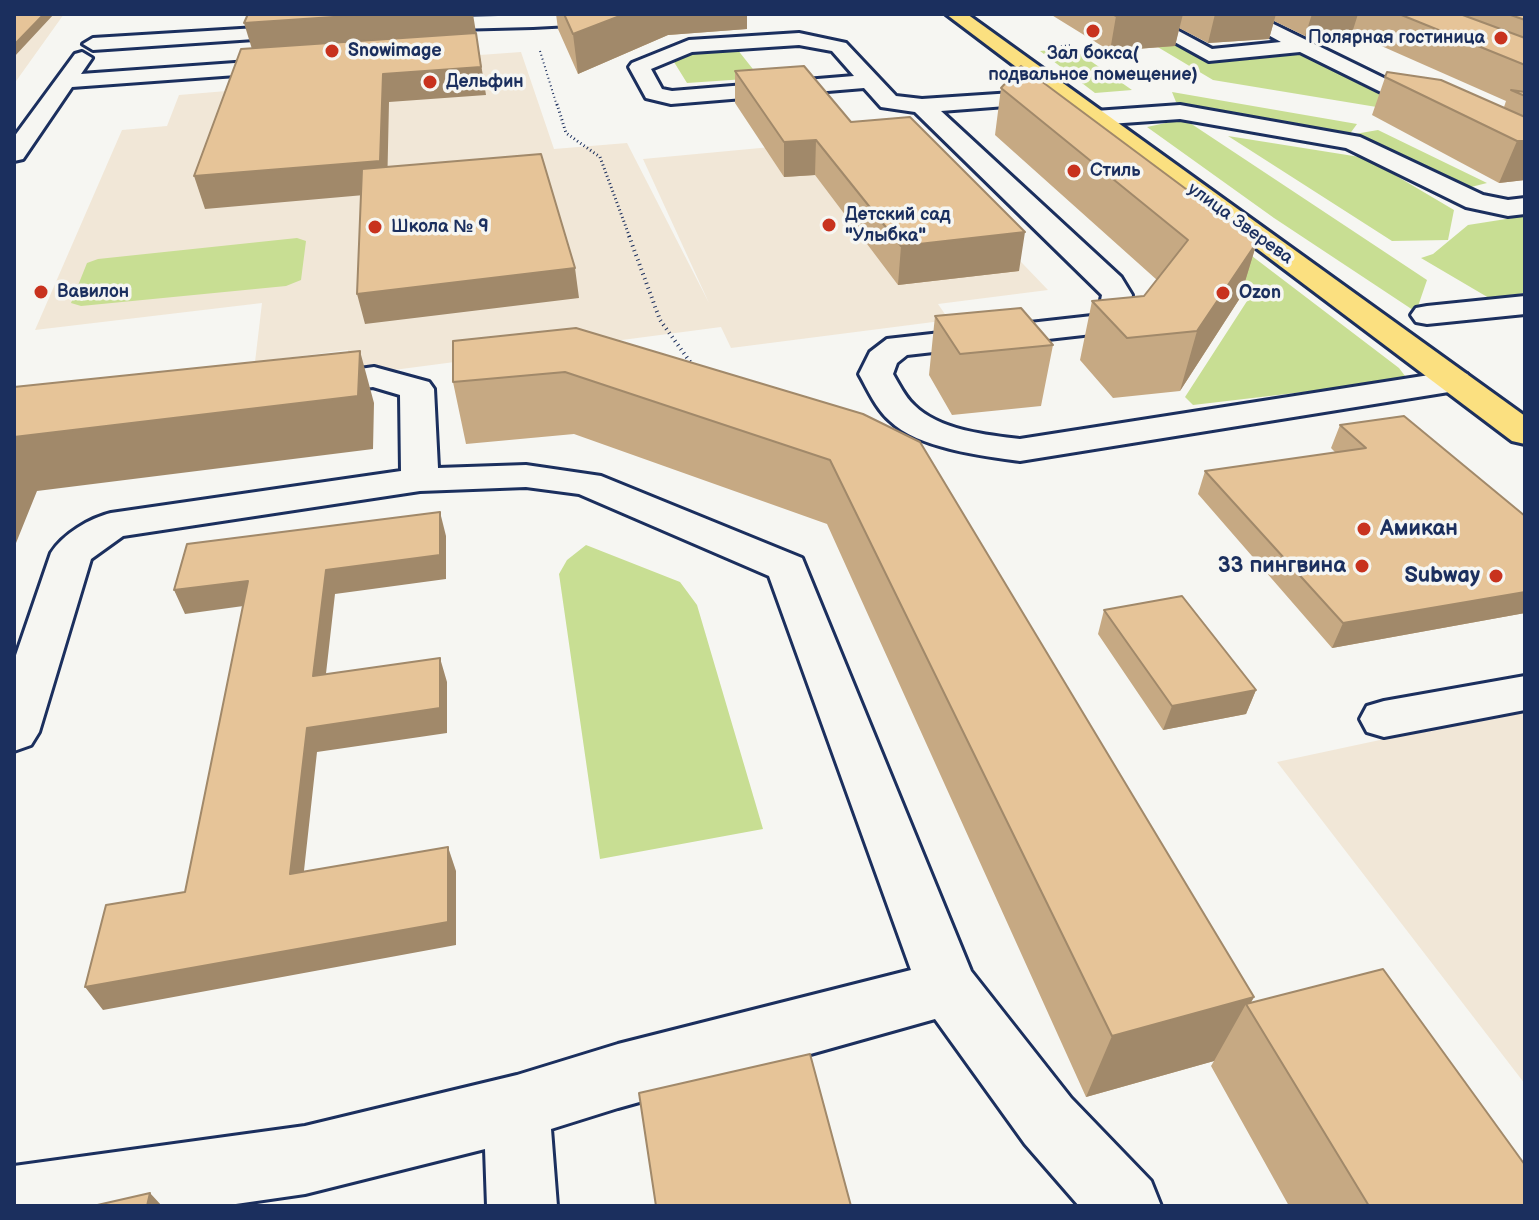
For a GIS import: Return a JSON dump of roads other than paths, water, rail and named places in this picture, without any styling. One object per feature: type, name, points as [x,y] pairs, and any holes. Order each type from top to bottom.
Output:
[{"type":"main road","name":"улица Зверева","points":[[955,14],[1525,433]]},
{"type":"street","points":[[251,34],[259,14]]},
{"type":"street","points":[[395,25],[683,14]]},
{"type":"street","points":[[1133,14],[1209,55],[1303,46]]},
{"type":"street","points":[[1239,14],[1525,156]]},
{"type":"street","points":[[532,18],[539,48]]},
{"type":"street","points":[[14,154],[107,24]]},
{"type":"street","points":[[93,44],[331,29]]},
{"type":"street","points":[[868,81],[671,98],[654,93],[639,67],[689,46],[799,39],[839,47],[889,102],[922,106],[1064,95]]},
{"type":"street","points":[[66,81],[318,63]]},
{"type":"street","points":[[922,106],[1110,283],[1117,295],[1114,313],[1101,324],[898,346],[882,359],[876,374],[901,413],[917,424],[993,447],[1020,450],[1455,381]]},
{"type":"street","points":[[1095,118],[1192,113],[1352,142],[1475,201],[1508,208],[1525,206]]},
{"type":"street","points":[[1471,129],[1522,128]]},
{"type":"street","points":[[1427,315],[1525,305]]},
{"type":"street","points":[[264,390],[374,377],[417,389],[420,480]]},
{"type":"street","points":[[14,732],[72,553],[111,525],[420,480],[526,476],[587,484],[787,568],[948,988],[1048,1121],[1126,1206]]},
{"type":"street","points":[[1384,719],[1525,693]]},
{"type":"street","points":[[14,1201],[305,1160],[517,1108],[633,1072],[948,988]]},
{"type":"street","points":[[517,1108],[522,1206]]},
{"type":"place","name":"Зал бокса( подвальное помещение)","points":[[1093,31]]},
{"type":"place","name":"Полярная гостиница","points":[[1501,38]]},
{"type":"place","name":"Snowimage","points":[[332,51]]},
{"type":"place","name":"Дельфин","points":[[430,82]]},
{"type":"place","name":"Стиль","points":[[1074,171]]},
{"type":"place","name":"Детский сад \"Улыбка\"","points":[[829,225]]},
{"type":"place","name":"Школа № 9","points":[[375,227]]},
{"type":"place","name":"Вавилон","points":[[41,292]]},
{"type":"place","name":"Ozon","points":[[1223,293]]},
{"type":"place","name":"Амикан","points":[[1364,529]]},
{"type":"place","name":"33 пингвина","points":[[1362,566]]},
{"type":"place","name":"Subway","points":[[1496,576]]}]
